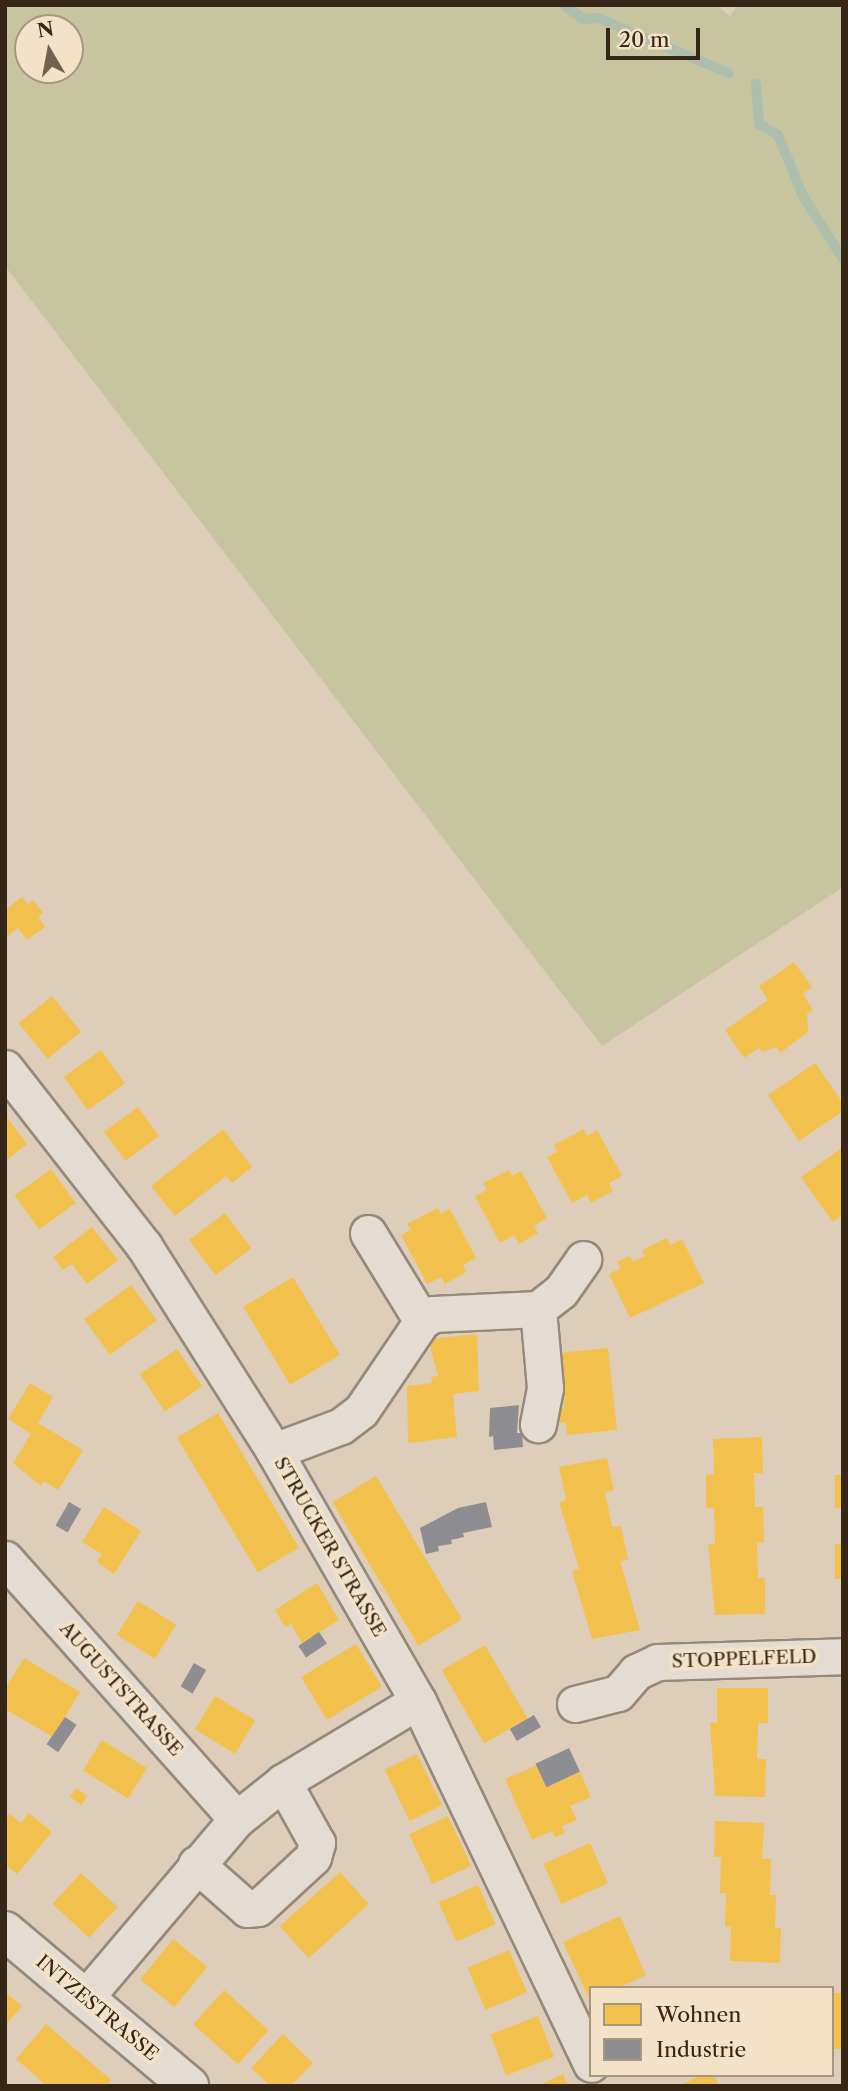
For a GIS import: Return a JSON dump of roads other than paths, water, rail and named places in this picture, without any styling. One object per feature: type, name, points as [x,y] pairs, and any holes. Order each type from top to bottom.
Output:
[{"type":"main road","name":"INTZESTRASSE","points":[[5,1931],[189,2086]]},
{"type":"street","name":"STRUCKER STRASSE","points":[[5,1068],[144,1247],[274,1451],[418,1700],[589,2060]]},
{"type":"street","points":[[368,1233],[422,1321]]},
{"type":"street","points":[[274,1451],[341,1426],[361,1411],[422,1321],[433,1314],[538,1309],[561,1291],[583,1259]]},
{"type":"street","points":[[538,1309],[545,1388],[538,1424]]},
{"type":"street","name":"AUGUSTSTRASSE","points":[[5,1559],[237,1819]]},
{"type":"street","name":"STOPPELFELD","points":[[575,1704],[618,1693],[636,1672],[657,1662],[843,1656]]},
{"type":"street","points":[[85,1998],[196,1864],[237,1819],[284,1782],[418,1700]]},
{"type":"street","points":[[196,1864],[247,1909],[258,1908],[313,1857],[317,1843],[284,1782]]},
{"type":"waterway","points":[[564,5],[583,19],[598,18],[729,73]]},
{"type":"waterway","points":[[756,84],[759,124],[778,135],[803,196],[843,259]]}]
